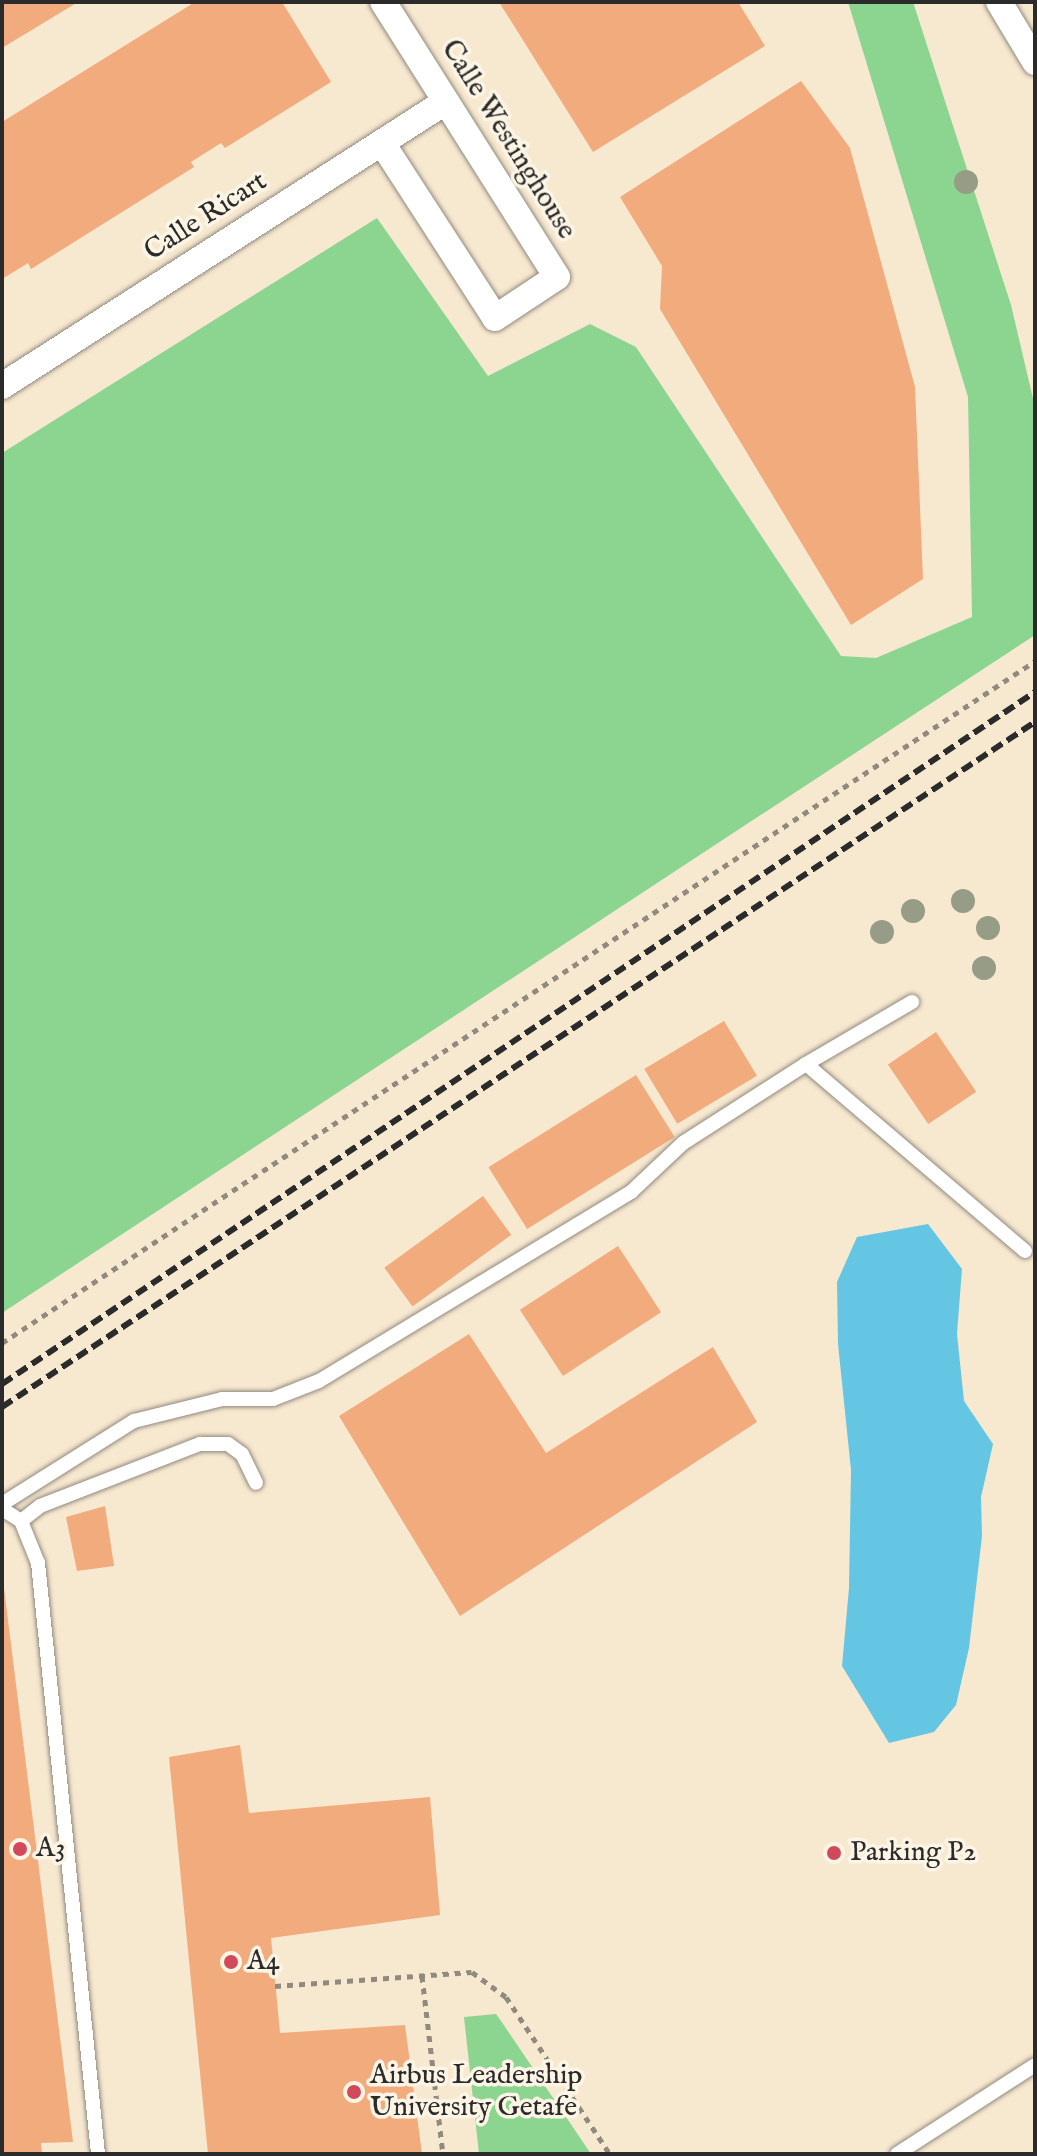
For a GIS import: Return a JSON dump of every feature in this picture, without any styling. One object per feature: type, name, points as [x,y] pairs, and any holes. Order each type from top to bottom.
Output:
[{"type":"street","name":"Calle Westinghouse","points":[[382,143],[495,318],[557,277],[383,2]]},
{"type":"street","points":[[999,2],[1035,62]]},
{"type":"street","name":"Calle Ricart","points":[[2,386],[445,102]]},
{"type":"lane","points":[[98,2154],[38,1563],[21,1521],[2,1507],[134,1421],[222,1399],[273,1399],[319,1381],[631,1192],[683,1143],[806,1064],[912,1002]]},
{"type":"lane","points":[[806,1064],[1025,1251]]},
{"type":"lane","points":[[21,1521],[40,1506],[200,1444],[228,1444],[242,1454],[256,1483]]},
{"type":"lane","points":[[897,2154],[1035,2065]]},
{"type":"path","points":[[2,1343],[1035,661]]},
{"type":"path","points":[[275,1986],[472,1972],[506,1997],[610,2154]]},
{"type":"path","points":[[422,1976],[443,2154]]},
{"type":"green space","points":[[848,2],[913,2],[1011,305],[1035,407],[1035,635],[2,1313],[2,453],[377,218],[488,376],[590,324],[636,347],[841,656],[876,658],[972,617],[968,397]]},
{"type":"green space","points":[[496,2014],[591,2154],[479,2154],[464,2017]]},
{"type":"water","points":[[928,1224],[962,1269],[957,1334],[964,1401],[993,1444],[981,1497],[982,1536],[969,1648],[956,1705],[934,1732],[889,1743],[842,1666],[849,1588],[851,1470],[838,1344],[837,1282],[857,1237]]},
{"type":"building","points":[[2,2],[78,2],[2,48]]},
{"type":"building","points":[[195,2],[282,2],[331,82],[225,148],[221,143],[191,162],[194,167],[31,269],[28,263],[2,279],[2,122]]},
{"type":"building","points":[[499,2],[738,2],[765,46],[593,152]]},
{"type":"building","points":[[801,81],[850,148],[915,387],[923,579],[851,625],[660,309],[662,266],[620,197]]},
{"type":"building","points":[[724,1021],[757,1076],[677,1124],[644,1069]]},
{"type":"building","points":[[936,1032],[976,1092],[928,1124],[888,1064]]},
{"type":"building","points":[[636,1075],[675,1137],[527,1229],[488,1167]]},
{"type":"building","points":[[483,1196],[511,1235],[413,1307],[384,1268]]},
{"type":"building","points":[[618,1246],[661,1312],[563,1376],[520,1310]]},
{"type":"building","points":[[469,1334],[546,1453],[713,1347],[757,1422],[460,1616],[339,1416]]},
{"type":"building","points":[[105,1506],[114,1566],[77,1571],[66,1517]]},
{"type":"building","name":"A3","points":[[2,1572],[73,2142],[41,2143],[42,2154],[2,2154]]},
{"type":"building","name":"A4","points":[[240,1745],[249,1813],[430,1797],[440,1915],[271,1938],[280,2033],[405,2025],[422,2154],[208,2154],[169,1757]]},
{"type":"railway","points":[[2,1384],[1035,692]]},
{"type":"railway","points":[[2,1407],[1035,722]]},
{"type":"place","name":"A3","points":[[20,1849]]},
{"type":"place","name":"Parking P2","points":[[834,1853]]},
{"type":"place","name":"A4","points":[[231,1962]]},
{"type":"place","name":"Airbus Leadership University Getafe","points":[[354,2092]]}]
